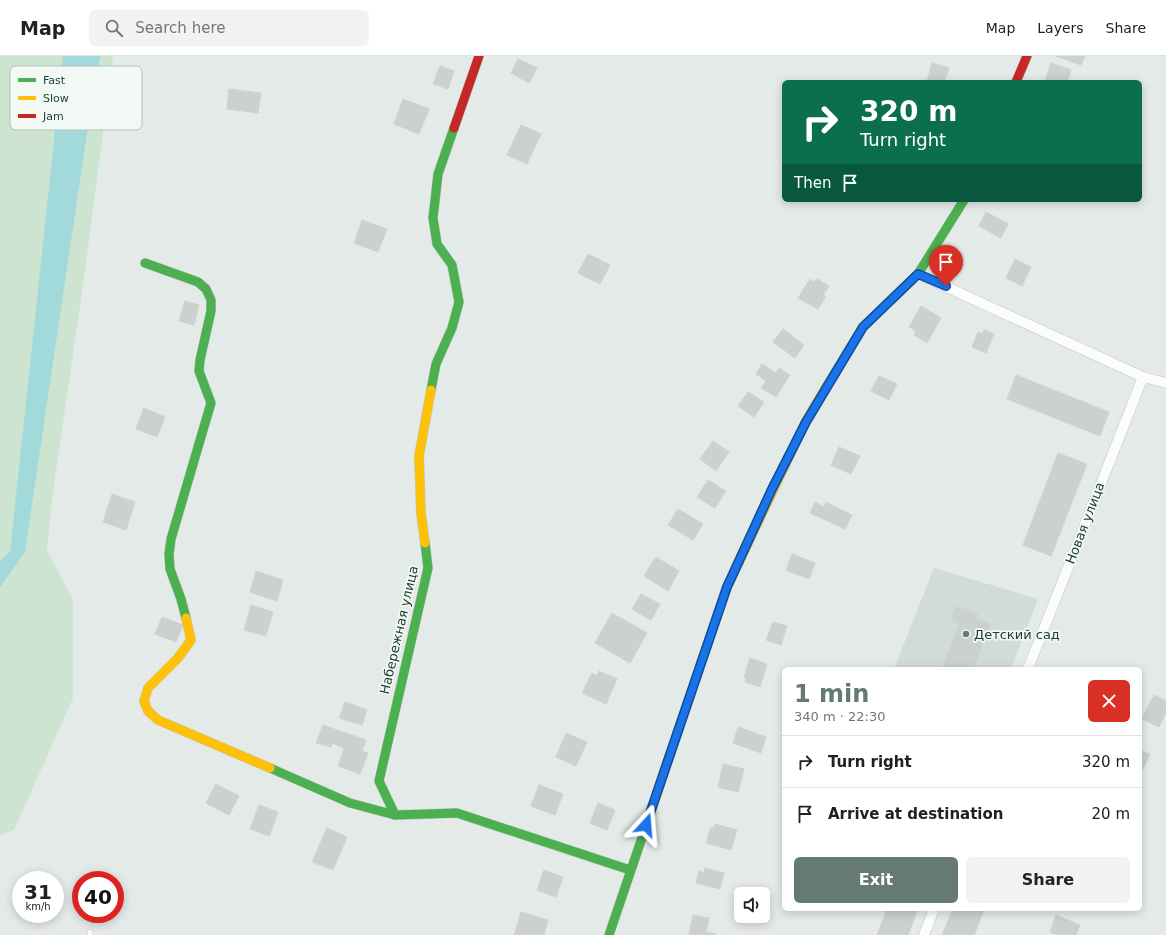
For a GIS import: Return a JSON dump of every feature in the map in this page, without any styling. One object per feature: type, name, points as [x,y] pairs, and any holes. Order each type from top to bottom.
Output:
[{"type":"street","name":"Набережная улица","points":[[395,815],[379,781],[428,568],[421,514],[419,456],[436,364],[452,328],[459,302],[452,265],[437,244],[433,218],[438,174],[479,56]]},
{"type":"street","points":[[1017,80],[1027,56]]},
{"type":"street","points":[[609,935],[727,587],[766,503],[806,422],[863,327],[918,274],[963,202]]},
{"type":"street","points":[[145,263],[198,282],[206,289],[211,300],[212,311],[200,360],[202,384],[209,395],[210,402],[202,437],[171,539],[168,554],[170,569],[181,599],[191,640],[178,658],[148,688],[144,700],[148,711],[158,720],[350,802],[395,815],[457,813],[630,870]]},
{"type":"street","points":[[918,274],[1142,377],[1166,383]]},
{"type":"street","name":"Новая улица","points":[[1029,667],[1142,377]]},
{"type":"street","points":[[924,935],[933,911]]},
{"type":"shaded area","name":"Детский сад","points":[[934,568],[1038,599],[1012,667],[895,667]]},
{"type":"green space","points":[[0,56],[113,56],[112,66],[10,66],[10,130],[103,130],[84,278],[52,499],[47,550],[73,600],[73,698],[14,830],[0,835]]},
{"type":"water","points":[[63,56],[100,56],[98,66],[62,66]]},
{"type":"water","points":[[55,130],[87,130],[25,552],[0,587],[0,561],[10,552]]},
{"type":"building","points":[[1056,56],[1085,56],[1081,65]]},
{"type":"building","points":[[518,59],[537,68],[529,83],[511,73]]},
{"type":"building","points":[[932,63],[949,68],[945,80],[928,80]]},
{"type":"building","points":[[1051,63],[1071,70],[1068,80],[1046,80]]},
{"type":"building","points":[[440,66],[454,71],[448,89],[433,84]]},
{"type":"building","points":[[229,89],[261,93],[258,113],[227,109]]},
{"type":"building","points":[[403,99],[429,109],[419,134],[394,124]]},
{"type":"building","points":[[521,125],[541,134],[527,164],[507,155]]},
{"type":"building","points":[[986,212],[1008,224],[1001,238],[979,226]]},
{"type":"building","points":[[362,220],[387,229],[378,252],[354,243]]},
{"type":"building","points":[[588,254],[610,265],[600,284],[578,273]]},
{"type":"building","points":[[1015,259],[1031,267],[1022,286],[1006,278]]},
{"type":"building","points":[[810,279],[814,282],[817,279],[829,286],[823,295],[826,296],[818,309],[798,298]]},
{"type":"building","points":[[185,301],[199,305],[194,325],[179,321]]},
{"type":"building","points":[[921,306],[941,318],[927,343],[914,335],[916,331],[909,327]]},
{"type":"building","points":[[783,329],[804,345],[795,358],[773,342]]},
{"type":"building","points":[[984,330],[994,334],[986,353],[972,347],[978,332],[982,334]]},
{"type":"building","points":[[762,364],[776,373],[779,368],[790,375],[776,397],[761,388],[766,381],[756,374]]},
{"type":"building","points":[[1016,375],[1109,412],[1100,436],[1007,399]]},
{"type":"building","points":[[879,376],[897,384],[889,400],[871,391]]},
{"type":"building","points":[[748,392],[764,402],[754,417],[738,406]]},
{"type":"building","points":[[144,408],[165,417],[157,437],[136,429]]},
{"type":"building","points":[[713,441],[729,452],[716,471],[700,459]]},
{"type":"building","points":[[839,447],[860,456],[851,474],[831,465]]},
{"type":"building","points":[[1058,453],[1087,464],[1051,556],[1023,545]]},
{"type":"building","points":[[708,480],[726,491],[715,508],[697,497]]},
{"type":"building","points":[[112,494],[135,502],[126,530],[103,522]]},
{"type":"building","points":[[815,502],[824,507],[826,502],[852,515],[845,529],[810,513]]},
{"type":"building","points":[[678,509],[703,524],[693,540],[668,525]]},
{"type":"building","points":[[792,554],[815,563],[809,579],[786,570]]},
{"type":"building","points":[[656,557],[679,571],[668,591],[644,576]]},
{"type":"building","points":[[256,571],[283,580],[277,601],[250,592]]},
{"type":"building","points":[[641,594],[660,604],[651,620],[632,609]]},
{"type":"building","points":[[251,605],[273,612],[266,636],[244,630]]},
{"type":"building","points":[[956,606],[978,614],[976,619],[990,624],[974,667],[943,667],[959,624],[951,621]]},
{"type":"building","points":[[612,613],[647,633],[630,663],[595,643]]},
{"type":"building","points":[[162,617],[183,625],[176,642],[155,634]]},
{"type":"building","points":[[773,622],[787,626],[781,645],[766,640]]},
{"type":"building","points":[[750,658],[767,664],[760,687],[745,682],[746,678],[744,677]]},
{"type":"building","points":[[599,671],[617,679],[606,704],[582,693],[592,673],[597,676]]},
{"type":"building","points":[[1154,695],[1166,701],[1166,713],[1159,727],[1142,719]]},
{"type":"building","points":[[345,702],[367,710],[362,725],[339,718]]},
{"type":"building","points":[[323,725],[366,740],[362,751],[368,753],[360,774],[338,766],[344,748],[332,743],[331,747],[316,743]]},
{"type":"building","points":[[738,727],[766,737],[761,753],[733,743]]},
{"type":"building","points":[[566,733],[587,742],[576,766],[556,757]]},
{"type":"building","points":[[1142,751],[1150,754],[1142,769]]},
{"type":"building","points":[[723,764],[744,769],[738,792],[718,787]]},
{"type":"building","points":[[216,784],[239,796],[229,815],[206,803]]},
{"type":"building","points":[[539,785],[563,794],[555,815],[531,806]]},
{"type":"building","points":[[598,803],[615,810],[607,830],[590,823]]},
{"type":"building","points":[[259,805],[278,812],[269,836],[250,829]]},
{"type":"building","points":[[715,824],[737,830],[731,850],[706,843],[711,827],[714,828]]},
{"type":"building","points":[[327,828],[347,837],[333,870],[312,862]]},
{"type":"building","points":[[705,868],[724,873],[720,889],[696,883],[699,871],[704,873]]},
{"type":"building","points":[[544,870],[563,877],[556,897],[537,890]]},
{"type":"building","points":[[886,911],[917,911],[908,935],[877,935]]},
{"type":"building","points":[[952,911],[984,911],[974,935],[942,935]]},
{"type":"building","points":[[521,912],[548,920],[544,935],[514,935]]},
{"type":"building","points":[[693,915],[709,918],[706,932],[716,934],[689,935]]},
{"type":"building","points":[[1056,915],[1080,925],[1076,935],[1058,935],[1050,932]]},
{"type":"traffic: fast","points":[[431,390],[436,364],[452,328],[459,302],[452,265],[437,244],[433,218],[438,174],[454,128]]},
{"type":"traffic: fast","points":[[825,389],[863,327],[918,274],[963,202]]},
{"type":"traffic: fast","points":[[145,263],[198,282],[206,289],[211,300],[211,311],[199,371],[211,403],[171,539],[169,554],[170,569],[186,618]]},
{"type":"traffic: fast","points":[[395,815],[379,781],[428,568],[425,543]]},
{"type":"traffic: fast","points":[[609,935],[727,587],[739,562]]},
{"type":"traffic: fast","points":[[270,768],[350,803],[395,815],[457,813],[630,870]]},
{"type":"traffic: slow","points":[[739,562],[806,421],[825,389]]},
{"type":"traffic: slow","points":[[425,543],[421,513],[419,456],[431,390]]},
{"type":"traffic: slow","points":[[186,618],[191,640],[178,658],[148,688],[144,701],[148,711],[158,720],[270,768]]},
{"type":"traffic: jam","points":[[454,128],[479,56]]},
{"type":"traffic: jam","points":[[1017,80],[1027,56]]},
{"type":"place","name":"Детский сад","points":[[966,634]]},
{"type":"route","points":[[646,825],[727,587],[806,422],[863,327],[918,274],[946,286]]}]
